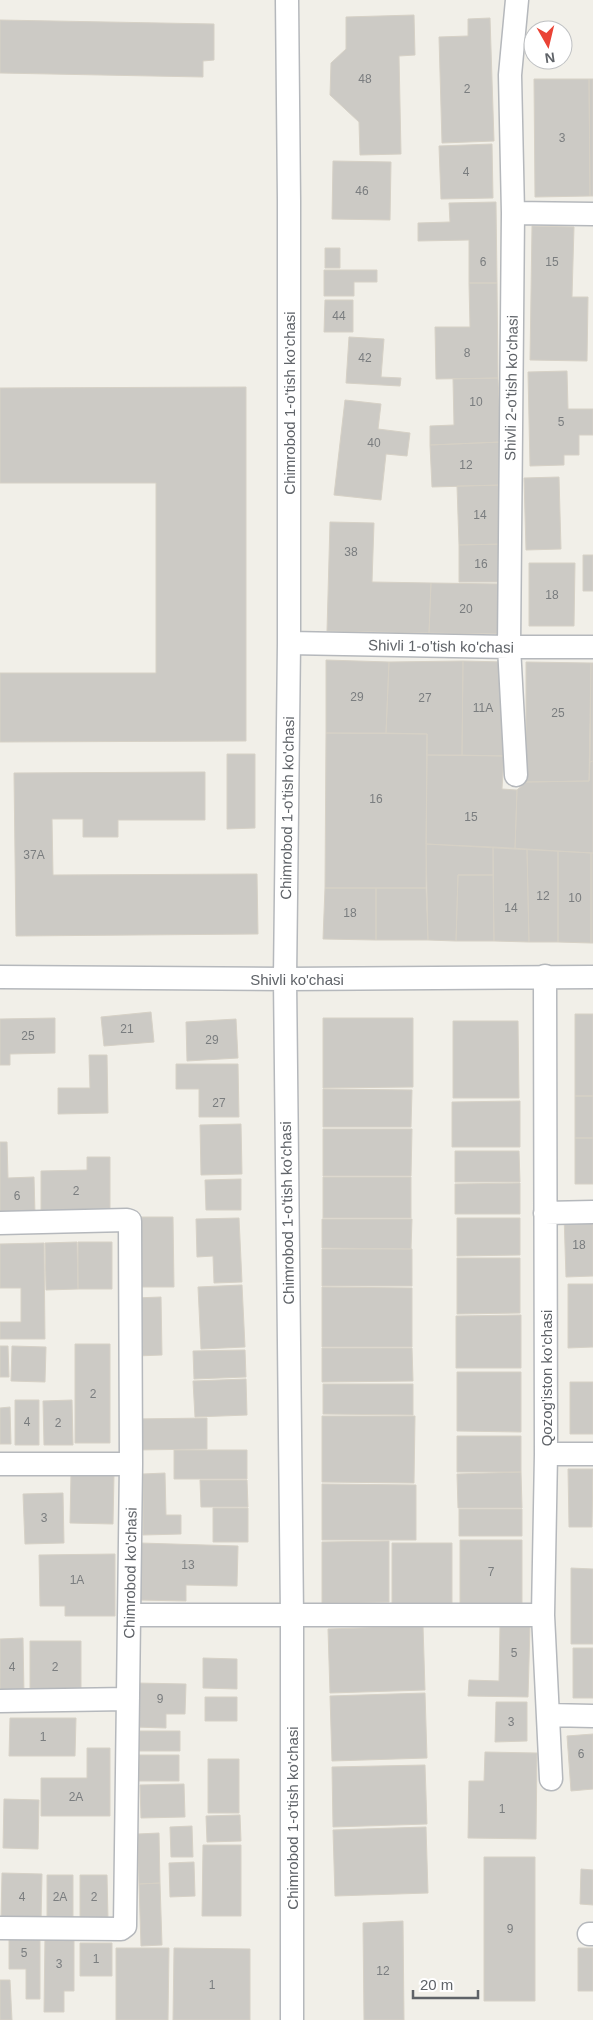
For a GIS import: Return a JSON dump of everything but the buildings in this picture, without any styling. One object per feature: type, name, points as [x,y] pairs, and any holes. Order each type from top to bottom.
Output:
[{"type":"street","name":"Chimrobod 1-o'tish ko'chasi","points":[[287,0],[289,643],[285,979],[292,1616],[292,2020]]},
{"type":"street","name":"Shivli 2-o'tish ko'chasi","points":[[516,775],[509,647],[513,213],[510,74],[517,0]]},
{"type":"street","points":[[513,213],[593,214]]},
{"type":"street","name":"Shivli 1-o'tish ko'chasi","points":[[289,643],[509,647],[593,646]]},
{"type":"street","name":"Qozog'iston ko'chasi","points":[[545,976],[546,1454],[543,1615],[550,1779]]},
{"type":"street","name":"Shivli ko'chasi","points":[[0,977],[285,979],[593,976]]},
{"type":"street","points":[[545,1213],[593,1212]]},
{"type":"street","name":"Chimrobod ko'chasi","points":[[0,1223],[129,1220],[131,1464],[125,1926],[121,1929],[0,1928]]},
{"type":"street","points":[[546,1454],[593,1454]]},
{"type":"street","points":[[0,1464],[131,1464]]},
{"type":"street","points":[[129,1615],[543,1615]]},
{"type":"street","points":[[0,1701],[128,1699]]},
{"type":"street","points":[[548,1715],[593,1716]]}]
